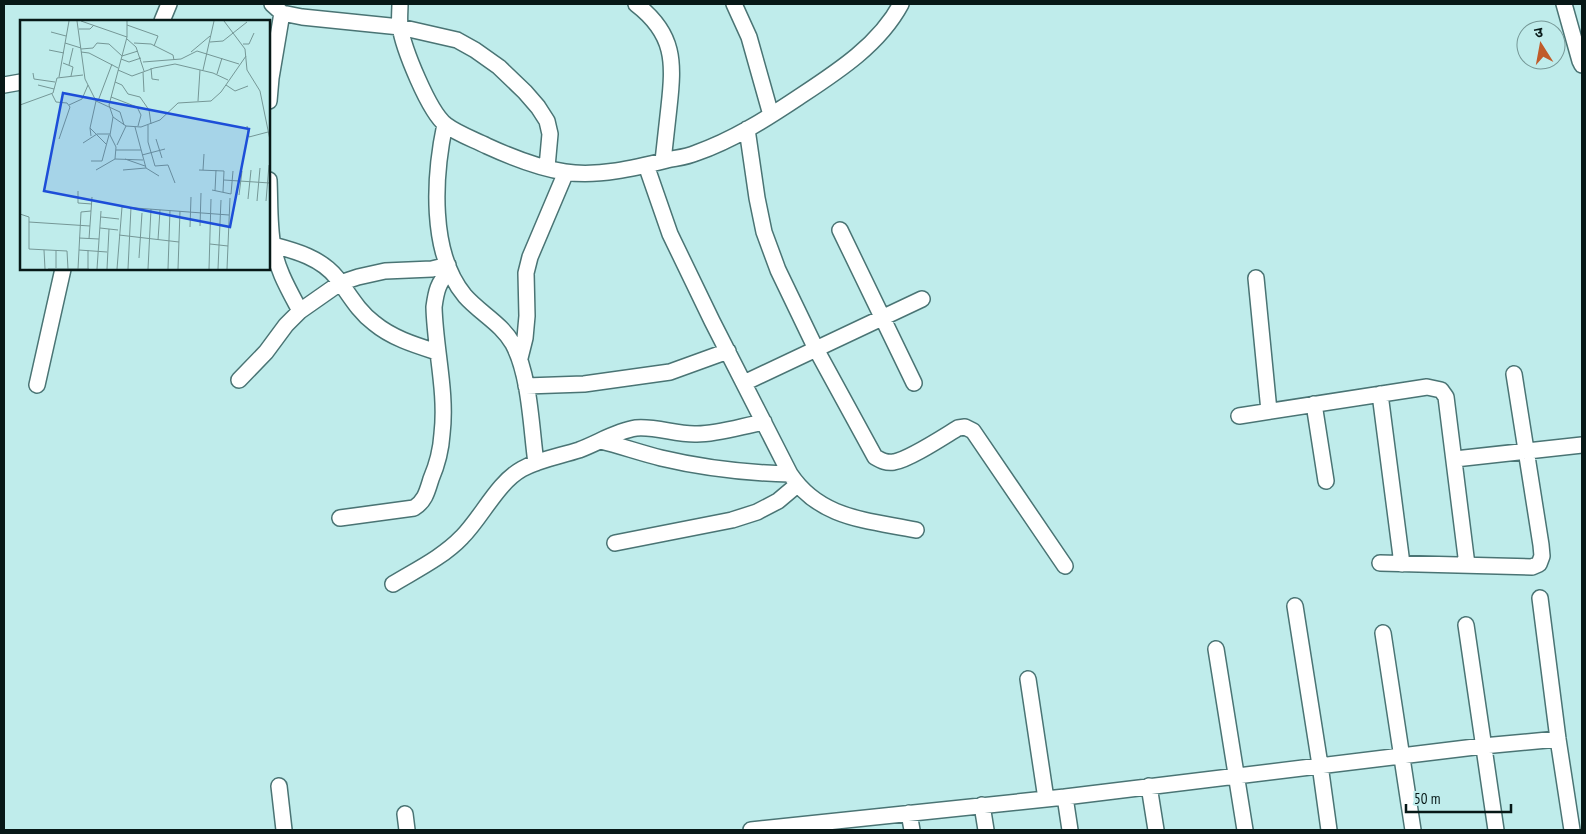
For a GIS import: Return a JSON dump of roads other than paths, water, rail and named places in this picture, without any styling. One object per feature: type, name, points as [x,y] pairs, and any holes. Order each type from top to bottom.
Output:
[{"type":"street","points":[[162,20],[169,4]]},
{"type":"street","points":[[400,4],[400,27],[407,51],[422,89],[434,112],[445,124],[464,135],[511,156],[566,172],[598,172],[646,165],[694,154],[731,139],[836,74],[874,41],[898,11],[901,4]]},
{"type":"street","points":[[636,4],[644,10],[660,29],[668,44],[672,60],[672,83],[663,161]]},
{"type":"street","points":[[734,4],[749,37],[771,115]]},
{"type":"street","points":[[1564,4],[1582,65]]},
{"type":"street","points":[[270,90],[277,9],[303,10],[400,27],[457,40],[499,67],[538,107],[547,121],[550,134],[547,167]]},
{"type":"street","points":[[4,85],[20,82]]},
{"type":"street","points":[[445,124],[440,148],[437,183],[439,231],[448,268],[455,283],[466,297],[502,329],[512,342],[520,358],[526,386],[536,463]]},
{"type":"street","points":[[747,129],[764,232],[778,270],[816,348],[875,457],[884,462],[895,462],[906,458],[958,428],[965,427],[973,431],[1064,566]]},
{"type":"street","points":[[646,165],[670,234],[794,480],[820,505],[845,515],[916,530]]},
{"type":"street","points":[[520,358],[525,338],[527,316],[526,273],[530,257],[566,172]]},
{"type":"street","points":[[270,196],[273,245],[277,264],[300,311]]},
{"type":"street","points":[[840,230],[914,383]]},
{"type":"street","points":[[273,245],[301,253],[316,261],[336,276],[358,308],[373,323],[390,334],[437,352]]},
{"type":"street","points":[[239,380],[266,352],[286,325],[300,311],[340,283],[385,271],[448,268]]},
{"type":"street","points":[[340,518],[414,508],[422,503],[426,496],[438,461],[443,412],[434,307],[437,290],[448,268]]},
{"type":"street","points":[[37,386],[62,270]]},
{"type":"street","points":[[1256,278],[1269,412]]},
{"type":"street","points":[[744,383],[922,299]]},
{"type":"street","points":[[526,386],[584,384],[670,372],[728,351]]},
{"type":"street","points":[[1380,563],[1532,567],[1540,564],[1542,556],[1541,545],[1514,374]]},
{"type":"street","points":[[1239,416],[1427,387],[1442,390],[1446,397],[1455,459],[1467,565]]},
{"type":"street","points":[[1380,394],[1402,564]]},
{"type":"street","points":[[1314,404],[1326,481]]},
{"type":"street","points":[[393,584],[449,550],[478,520],[498,491],[510,478],[536,463],[581,449],[624,431],[637,428],[679,434],[708,434],[764,422]]},
{"type":"street","points":[[601,441],[662,458],[794,480]]},
{"type":"street","points":[[1455,459],[1582,445]]},
{"type":"street","points":[[615,543],[732,520],[757,512],[778,501],[794,480]]},
{"type":"street","points":[[1540,598],[1572,830]]},
{"type":"street","points":[[1295,606],[1329,830]]},
{"type":"street","points":[[1466,625],[1496,830]]},
{"type":"street","points":[[1383,633],[1413,830]]},
{"type":"street","points":[[1216,649],[1245,830]]},
{"type":"street","points":[[1028,680],[1046,799]]},
{"type":"street","points":[[751,830],[1046,799],[1483,746],[1558,739]]},
{"type":"street","points":[[279,786],[284,830]]},
{"type":"street","points":[[1150,786],[1156,830]]},
{"type":"street","points":[[1065,796],[1070,830]]},
{"type":"street","points":[[982,805],[986,830]]},
{"type":"street","points":[[909,813],[912,830]]},
{"type":"street","points":[[405,814],[407,830]]}]
